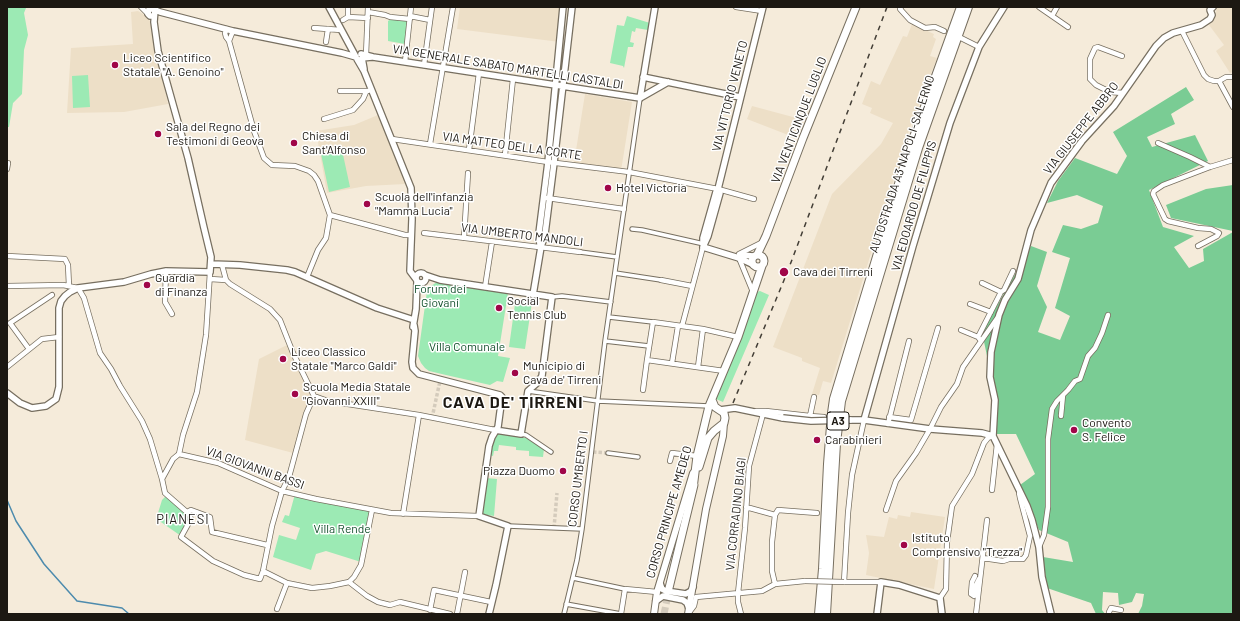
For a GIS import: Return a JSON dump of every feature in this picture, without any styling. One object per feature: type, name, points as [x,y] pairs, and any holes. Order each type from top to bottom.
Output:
[{"type":"highway","name":"AUTOSTRADA A3 NAPOLI-SALERNO","points":[[820,614],[828,464],[834,399],[909,151],[961,7]]},
{"type":"highway","name":"AUTOSTRADA A3 NAPOLI-SALERNO","points":[[826,614],[836,443],[841,401],[918,148],[968,7]]},
{"type":"main road","name":"VIA VENTICINQUE LUGLIO","points":[[764,242],[803,138],[856,7]]},
{"type":"main road","points":[[754,290],[753,270],[764,242]]},
{"type":"main road","name":"CORSO PRINCIPE AMEDEO","points":[[654,614],[657,592],[697,456],[710,403],[738,337],[754,290]]},
{"type":"main road","points":[[689,612],[706,509],[726,421],[725,415],[710,403]]},
{"type":"main road","points":[[707,416],[713,411],[719,409]]},
{"type":"main road","points":[[669,588],[693,490],[708,438],[726,421]]},
{"type":"main road","points":[[693,490],[697,456]]},
{"type":"street","points":[[141,7],[152,12],[158,51],[188,158],[211,264],[206,335],[197,392],[183,435],[179,454],[173,459],[162,479]]},
{"type":"street","points":[[330,7],[352,51],[361,56]]},
{"type":"street","points":[[348,7],[348,17]]},
{"type":"street","points":[[405,62],[411,7]]},
{"type":"street","points":[[424,65],[432,7]]},
{"type":"street","points":[[430,144],[453,7]]},
{"type":"street","points":[[640,98],[655,7]]},
{"type":"street","points":[[736,7],[763,9]]},
{"type":"street","points":[[901,7],[900,9],[910,20],[924,28],[935,26],[944,31]]},
{"type":"street","name":"VIA EDOARDO DE FILIPPIS","points":[[864,420],[935,170],[950,123],[979,47],[1004,7]]},
{"type":"street","points":[[1039,7],[1068,27]]},
{"type":"street","points":[[1052,16],[1057,7]]},
{"type":"street","points":[[1204,7],[1212,9]]},
{"type":"street","points":[[533,295],[541,247],[545,234],[550,198],[571,8],[563,8],[548,162],[539,233],[541,247]]},
{"type":"street","name":"VIA VITTORIO VENETO","points":[[703,246],[708,236],[720,193],[718,189],[763,9]]},
{"type":"street","name":"VIA GIUSEPPE ABBRO","points":[[993,436],[995,400],[990,377],[991,352],[999,316],[1005,300],[1018,279],[1031,230],[1051,183],[1082,141],[1114,106],[1160,42],[1169,35],[1201,25],[1210,19],[1212,9]]},
{"type":"street","points":[[430,20],[390,18],[386,15],[368,10],[368,18],[361,56],[369,91],[392,139],[411,188],[412,219],[410,235],[410,271],[420,283],[440,280]]},
{"type":"street","name":"VIA GENERALE SABATO MARTELLI CASTALDI","points":[[152,12],[233,31],[342,53],[640,98]]},
{"type":"street","points":[[343,20],[348,17],[368,18]]},
{"type":"street","points":[[314,28],[341,30]]},
{"type":"street","points":[[227,29],[225,33],[229,41],[254,131],[264,158],[272,165],[302,168],[314,175],[318,181],[330,215],[326,238],[318,250],[307,278]]},
{"type":"street","points":[[326,42],[328,29]]},
{"type":"street","points":[[229,41],[233,31]]},
{"type":"street","points":[[1182,31],[1204,75],[1208,79],[1219,81],[1226,77],[1233,77]]},
{"type":"street","points":[[961,38],[979,47]]},
{"type":"street","points":[[560,41],[567,42]]},
{"type":"street","points":[[1122,56],[1098,47],[1095,48],[1090,59],[1090,79],[1096,85],[1110,92],[1123,93]]},
{"type":"street","points":[[342,53],[352,51]]},
{"type":"street","points":[[469,150],[479,73]]},
{"type":"street","points":[[505,155],[513,79]]},
{"type":"street","points":[[643,80],[669,82],[740,97]]},
{"type":"street","points":[[643,80],[644,88],[647,90],[653,90]]},
{"type":"street","points":[[1219,81],[1233,107]]},
{"type":"street","points":[[640,98],[669,82]]},
{"type":"street","points":[[340,91],[369,91]]},
{"type":"street","points":[[324,119],[353,110],[369,91]]},
{"type":"street","name":"CORSO UMBERTO I","points":[[564,614],[577,560],[582,528],[605,341],[640,98]]},
{"type":"street","name":"VIA MATTEO DELLA CORTE","points":[[392,139],[554,163],[629,172],[718,189],[754,199]]},
{"type":"street","points":[[1158,143],[1210,167]]},
{"type":"street","points":[[1198,246],[1217,236],[1219,233],[1211,229],[1198,228],[1168,221],[1165,219],[1153,194],[1154,191],[1163,185],[1233,160]]},
{"type":"street","points":[[7,169],[8,163]]},
{"type":"street","points":[[464,238],[468,173]]},
{"type":"street","points":[[543,197],[624,209]]},
{"type":"street","points":[[330,215],[410,235]]},
{"type":"street","points":[[632,229],[642,230],[747,257],[757,261]]},
{"type":"street","name":"VIA UMBERTO MANDOLI","points":[[424,233],[617,257]]},
{"type":"street","points":[[485,288],[492,242]]},
{"type":"street","points":[[739,256],[764,242]]},
{"type":"street","points":[[672,363],[680,326],[703,246]]},
{"type":"street","points":[[7,256],[65,259],[68,265],[70,286]]},
{"type":"street","points":[[739,256],[754,290]]},
{"type":"street","points":[[211,264],[287,270],[414,322]]},
{"type":"street","points":[[222,265],[226,280]]},
{"type":"street","points":[[886,510],[896,481],[930,429],[941,407],[957,384],[963,367],[979,339],[1000,292],[1004,290],[1013,270]]},
{"type":"street","points":[[7,286],[70,286],[78,288],[124,282],[166,271],[210,272]]},
{"type":"street","points":[[166,271],[165,302],[172,314]]},
{"type":"street","points":[[615,273],[692,286]]},
{"type":"street","points":[[495,430],[494,426],[499,400],[496,396],[423,380],[413,374],[408,363],[417,295],[416,276],[419,274],[440,280],[533,295],[552,297],[562,296],[611,302]]},
{"type":"street","points":[[417,295],[426,277],[425,275]]},
{"type":"street","points":[[210,279],[226,280],[240,291],[270,308],[280,320],[293,353],[314,396],[328,401],[526,435],[551,452]]},
{"type":"street","points":[[982,283],[1000,292]]},
{"type":"street","points":[[7,393],[20,403],[32,408],[46,406],[56,398],[59,387],[58,317],[61,301],[65,296],[78,288]]},
{"type":"street","points":[[78,288],[84,298],[100,353],[142,421],[150,439],[165,493],[189,514],[191,519],[181,537],[213,561],[244,575],[260,580],[263,572],[267,545],[282,491],[289,477],[306,414],[314,396]]},
{"type":"street","points":[[29,349],[10,323],[52,295]]},
{"type":"street","points":[[521,434],[528,391],[542,376],[552,297]]},
{"type":"street","points":[[970,304],[991,312]]},
{"type":"street","points":[[1039,547],[1044,535],[1048,507],[1048,439],[1052,409],[1057,401],[1075,381],[1080,379],[1088,356],[1095,348],[1108,315]]},
{"type":"street","points":[[979,339],[999,316]]},
{"type":"street","points":[[609,317],[703,329],[738,337]]},
{"type":"street","points":[[414,322],[415,331],[412,362],[413,368],[419,374],[433,379],[500,395],[502,398],[498,427],[495,430],[489,446],[479,516],[508,526],[582,528]]},
{"type":"street","points":[[643,390],[652,322]]},
{"type":"street","points":[[889,417],[911,420],[938,328]]},
{"type":"street","points":[[698,367],[703,329]]},
{"type":"street","points":[[961,330],[979,339]]},
{"type":"street","points":[[7,367],[42,339],[59,337]]},
{"type":"street","points":[[605,341],[649,346]]},
{"type":"street","points":[[888,424],[909,341]]},
{"type":"street","points":[[647,360],[724,371]]},
{"type":"street","points":[[528,391],[598,401],[710,403]]},
{"type":"street","points":[[1061,416],[1063,395]]},
{"type":"street","points":[[810,416],[814,397]]},
{"type":"street","points":[[719,409],[735,408],[783,418],[811,421],[864,420],[930,429],[982,433],[993,436],[1019,493],[1027,506],[1039,547],[1042,577],[1051,614]]},
{"type":"street","points":[[726,421],[729,413],[735,408]]},
{"type":"street","points":[[753,411],[824,417]]},
{"type":"street","name":"VIA CORRADINO BIAGI","points":[[741,614],[738,602],[738,593],[749,466],[763,414]]},
{"type":"street","points":[[403,514],[419,416]]},
{"type":"street","points":[[844,582],[852,475],[864,420]]},
{"type":"street","points":[[942,614],[940,598],[946,589],[947,542],[952,506],[972,474],[984,442],[993,436]]},
{"type":"street","points":[[992,490],[997,443]]},
{"type":"street","points":[[608,453],[638,457]]},
{"type":"street","points":[[670,461],[672,453],[697,456]]},
{"type":"street","name":"VIA GIOVANNI BASSI","points":[[179,454],[218,463],[282,491],[302,496],[372,510],[403,514],[479,516]]},
{"type":"street","points":[[983,558],[1003,561],[1009,559],[1023,559],[1026,555],[1030,536],[1019,493]]},
{"type":"street","points":[[746,507],[775,515]]},
{"type":"street","points":[[186,512],[191,510],[210,517],[212,532],[267,545]]},
{"type":"street","points":[[263,572],[288,584],[312,588],[349,582],[354,577],[360,565],[372,510]]},
{"type":"street","points":[[775,584],[772,571],[772,542],[775,515],[778,510],[817,512]]},
{"type":"street","points":[[976,614],[987,520]]},
{"type":"street","points":[[489,614],[508,526]]},
{"type":"street","points":[[457,614],[465,572]]},
{"type":"street","points":[[975,576],[972,582],[971,594],[974,596],[976,585],[980,578]]},
{"type":"street","points":[[573,578],[625,589],[657,592]]},
{"type":"street","points":[[689,612],[694,606],[696,598],[762,591],[775,584],[805,581],[881,582],[899,585],[940,598]]},
{"type":"street","points":[[349,582],[367,596],[378,602],[390,605],[400,602],[450,614]]},
{"type":"street","points":[[877,614],[881,582]]},
{"type":"street","points":[[660,583],[662,589],[666,591],[686,594],[691,591],[693,587]]},
{"type":"street","points":[[277,609],[288,584]]},
{"type":"street","points":[[566,604],[620,614],[625,589]]},
{"type":"street","points":[[430,610],[434,590],[491,602]]},
{"type":"street","points":[[656,601],[663,596],[684,600],[687,603],[689,612]]},
{"type":"street","points":[[1109,614],[1112,608],[1121,610]]},
{"type":"shaded area","points":[[460,7],[563,7],[560,42],[457,29]]},
{"type":"shaded area","points":[[1217,7],[1233,7],[1233,72],[1230,73],[1216,51],[1224,45],[1209,25],[1215,16]]},
{"type":"shaded area","name":"Liceo Scientifico Statale \"A. Genoino\"","points":[[138,11],[145,15],[150,21],[168,104],[124,112],[67,113],[71,48],[133,44],[131,12]]},
{"type":"shaded area","points":[[912,24],[934,34],[933,37],[936,39],[930,56],[937,58],[909,130],[831,383],[823,381],[819,395],[812,394],[820,368],[802,361],[802,358],[773,347],[832,194],[881,144],[893,123],[870,113],[872,108],[862,104],[871,81],[880,85],[903,36],[907,37]]},
{"type":"shaded area","points":[[585,94],[632,102],[621,171],[574,163]]},
{"type":"shaded area","points":[[752,106],[804,120],[796,138],[747,119]]},
{"type":"shaded area","points":[[378,115],[404,178],[405,184],[366,186],[327,193],[316,131],[354,125]]},
{"type":"shaded area","points":[[287,345],[311,394],[293,453],[245,440],[259,359]]},
{"type":"shaded area","name":"Istituto Comprensivo \"Trezza\"","points":[[911,512],[945,517],[934,589],[866,575],[869,553],[866,535],[884,537],[889,517],[897,519],[898,515],[910,517]]},
{"type":"green space","points":[[7,7],[26,8],[24,13],[28,35],[24,50],[22,94],[13,103],[9,127],[7,127]]},
{"type":"green space","points":[[627,16],[650,23],[648,30],[636,28],[635,32],[632,31],[630,42],[634,43],[633,47],[628,47],[624,68],[623,66],[610,63],[617,25],[624,26]]},
{"type":"green space","points":[[391,19],[408,21],[405,44],[388,41],[388,21]]},
{"type":"green space","points":[[88,75],[90,107],[73,108],[72,76]]},
{"type":"green space","points":[[1186,87],[1194,100],[1171,114],[1175,124],[1147,137],[1152,147],[1195,135],[1208,161],[1149,190],[1163,227],[1194,236],[1174,247],[1189,268],[1204,261],[1203,249],[1233,232],[1233,614],[1138,614],[1142,606],[1144,594],[1136,593],[1132,602],[1119,605],[1118,593],[1103,592],[1102,610],[1105,614],[1096,614],[1091,603],[1047,588],[1043,557],[1073,562],[1068,542],[1039,530],[1020,485],[1035,474],[1016,434],[996,434],[998,409],[982,332],[1031,246],[1047,252],[1037,286],[1047,307],[1038,332],[1060,340],[1070,316],[1055,308],[1070,258],[1052,252],[1063,225],[1081,229],[1098,223],[1103,206],[1077,195],[1047,203],[1058,181],[1075,158],[1117,174],[1127,156],[1113,132]]},
{"type":"green space","points":[[342,150],[350,187],[329,192],[321,154]]},
{"type":"green space","points":[[1233,185],[1233,231],[1171,218],[1166,205],[1206,189]]},
{"type":"green space","name":"Villa Comunale","points":[[437,282],[508,293],[498,356],[510,358],[503,382],[497,381],[490,385],[446,375],[429,371],[421,363],[418,356],[427,291]]},
{"type":"green space","points":[[760,291],[769,295],[723,402],[716,399],[757,292]]},
{"type":"green space","points":[[519,300],[532,302],[525,349],[509,347],[515,304],[518,304]]},
{"type":"green space","points":[[496,433],[526,438],[544,449],[543,457],[529,456],[529,451],[516,450],[516,447],[499,445],[498,451],[494,451],[493,456],[489,455]]},
{"type":"green space","points":[[486,478],[497,479],[494,516],[481,514]]},
{"type":"green space","name":"Villa Rende","points":[[295,494],[372,510],[361,562],[326,551],[316,554],[311,570],[273,557],[279,535],[296,540],[300,528],[282,522],[285,515],[289,516]]},
{"type":"green space","points":[[166,496],[182,508],[190,519],[181,536],[158,520],[158,513],[162,500]]},
{"type":"waterway","points":[[7,500],[16,521],[44,564],[77,601],[122,608],[129,614]]},
{"type":"tunnel","points":[[432,418],[440,381]]},
{"type":"tunnel","points":[[593,452],[608,453]]},
{"type":"tunnel","points":[[554,528],[557,493]]},
{"type":"tunnel","points":[[664,614],[669,590]]},
{"type":"railway","points":[[733,403],[787,273],[887,7]]},
{"type":"place","name":"Liceo Scientifico Statale \"A. Genoino\"","points":[[115,65]]},
{"type":"place","name":"Sala del Regno dei Testimoni di Geova","points":[[158,134]]},
{"type":"place","name":"Chiesa di Sant'Alfonso","points":[[294,143]]},
{"type":"place","name":"Hotel Victoria","points":[[608,188]]},
{"type":"place","name":"Scuola dell'infanzia \"Mamma Lucia\"","points":[[367,204]]},
{"type":"place","name":"Cava dei Tirreni","points":[[784,272]]},
{"type":"place","name":"Guardia di Finanza","points":[[147,285]]},
{"type":"place","name":"Social Tennis Club","points":[[499,308]]},
{"type":"place","name":"Liceo Classico Statale \"Marco Galdi\"","points":[[283,359]]},
{"type":"place","name":"Municipio di Cava de' Tirreni","points":[[515,373]]},
{"type":"place","name":"Scuola Media Statale \"Giovanni XXIII\"","points":[[295,394]]},
{"type":"place","name":"Convento S. Felice","points":[[1074,430]]},
{"type":"place","name":"Carabinieri","points":[[817,440]]},
{"type":"place","name":"Piazza Duomo","points":[[563,471]]},
{"type":"place","name":"Istituto Comprensivo \"Trezza\"","points":[[904,545]]},
{"type":"district","name":"CAVA DE' TIRRENI","points":[[513,403]]},
{"type":"district","name":"PIANESI","points":[[183,520]]},
{"type":"park label","name":"Forum dei Giovani","points":[[440,296]]}]
